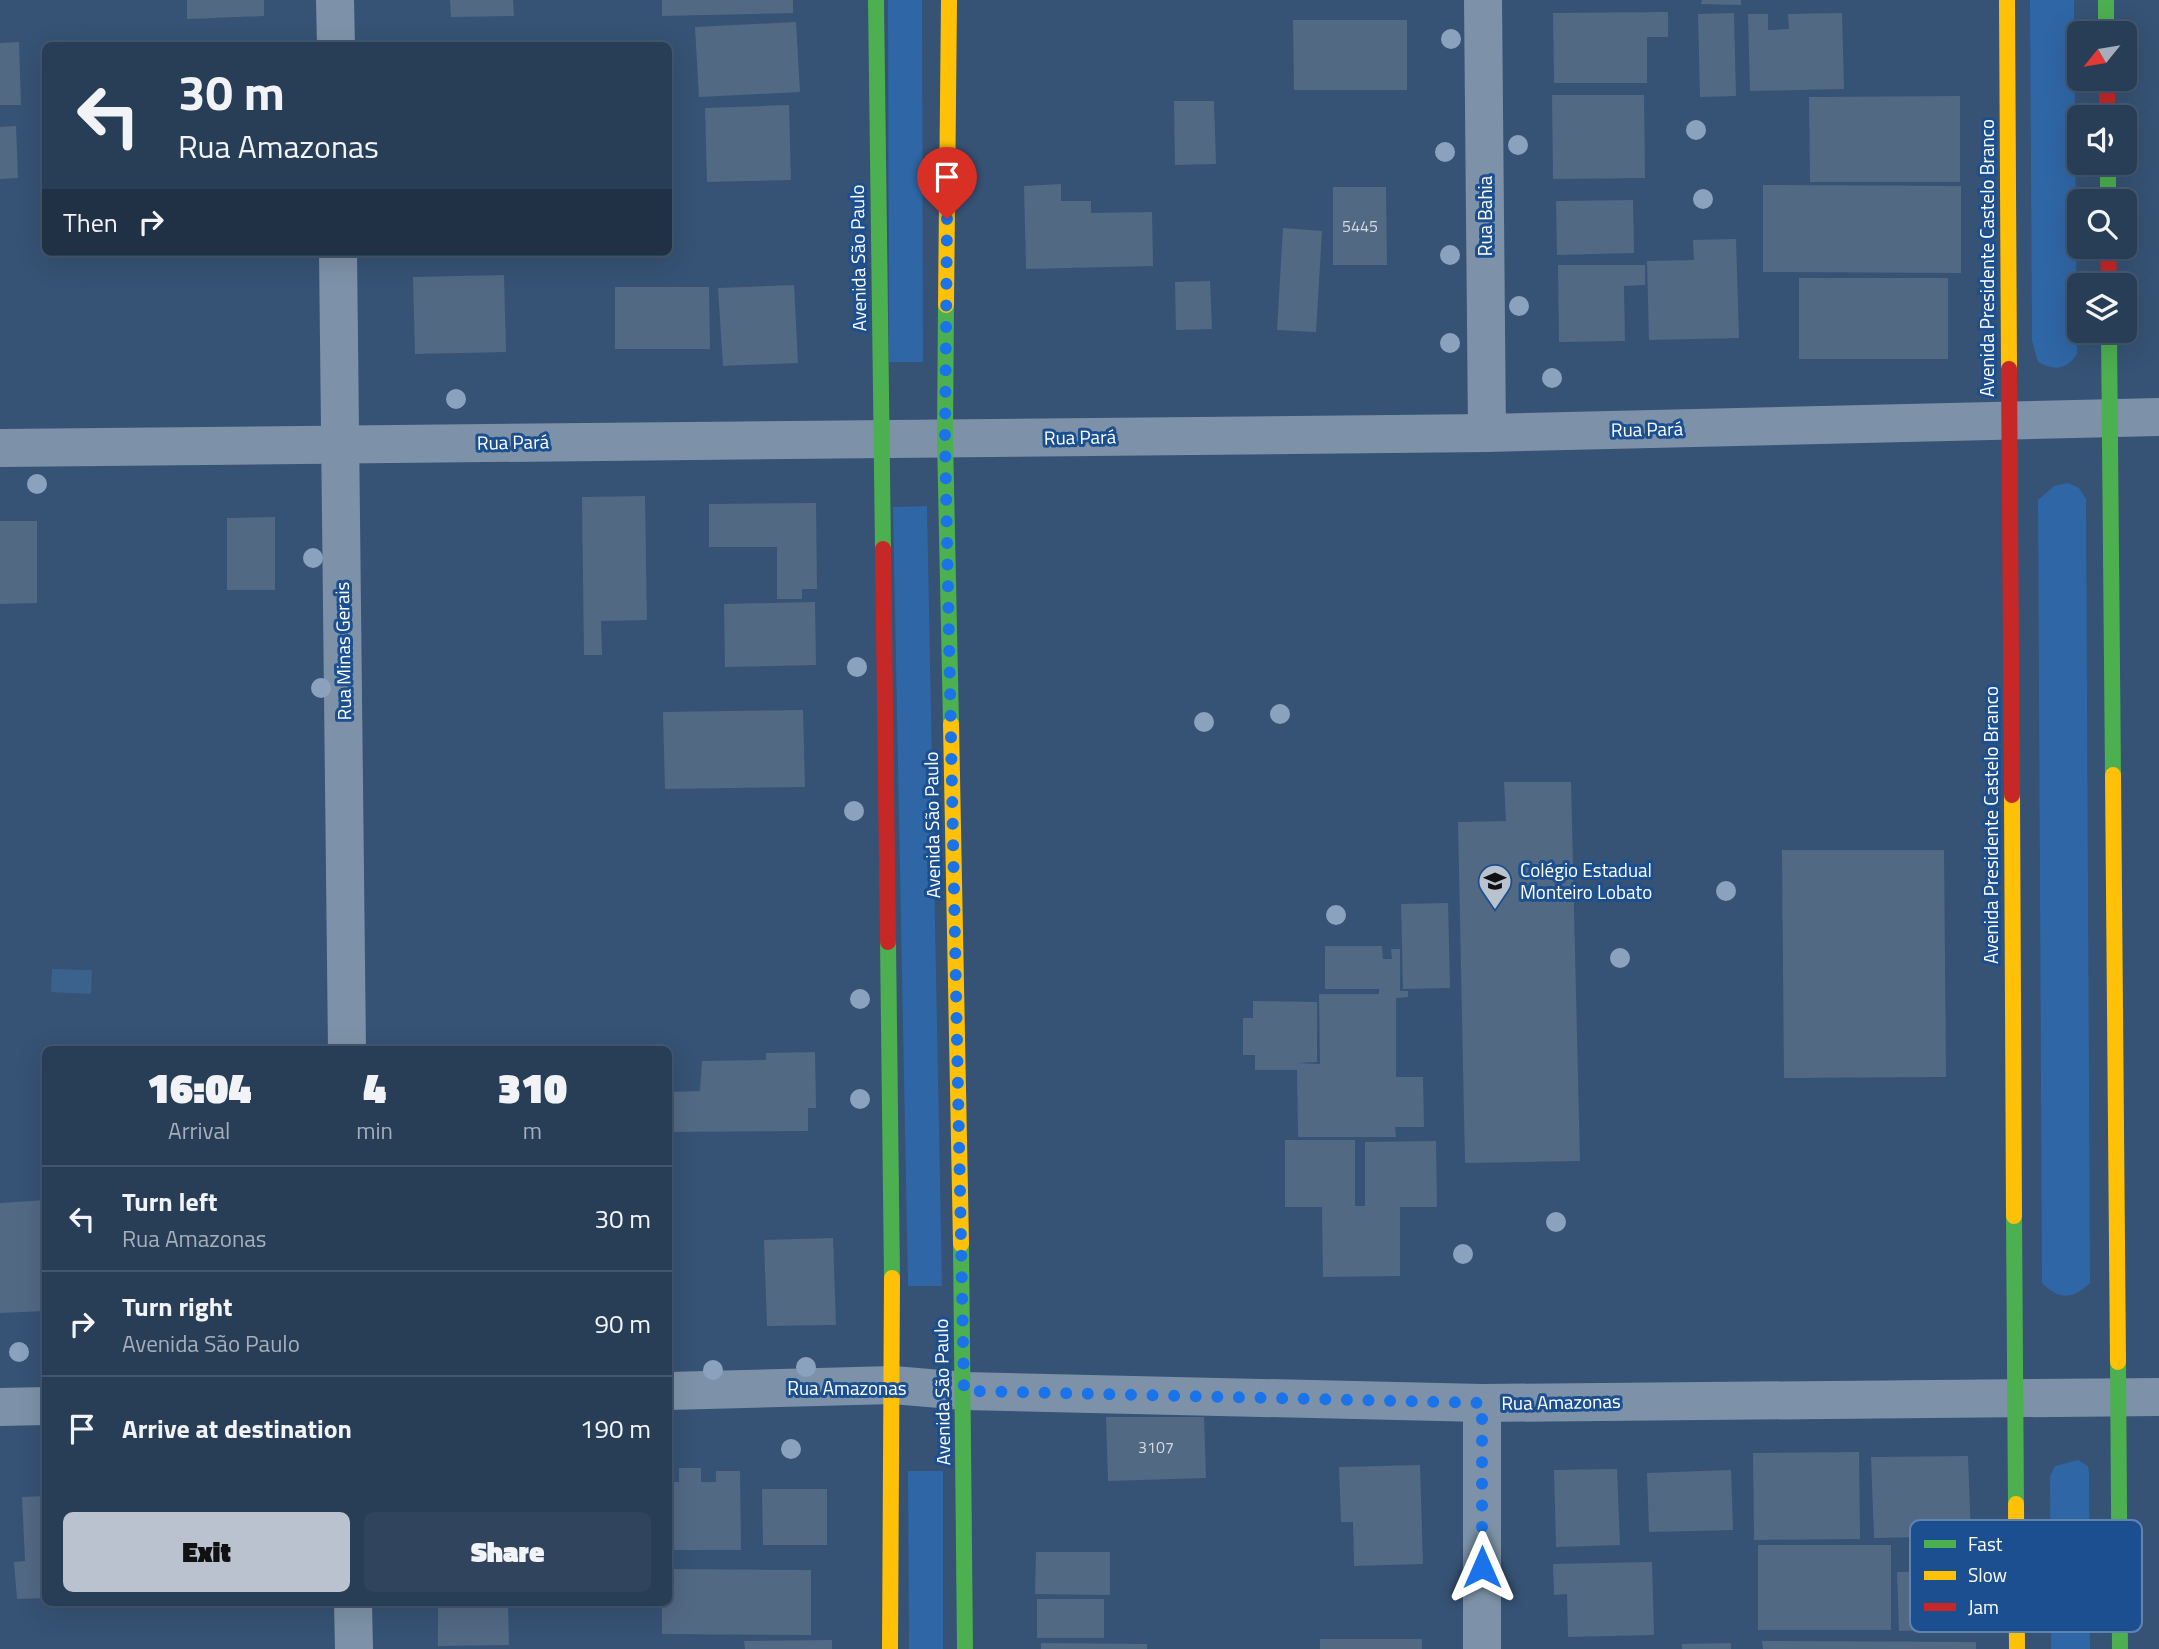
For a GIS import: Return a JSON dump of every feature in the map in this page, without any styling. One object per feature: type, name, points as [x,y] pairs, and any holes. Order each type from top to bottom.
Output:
[{"type":"street","points":[[335,0],[336,42]]},
{"type":"street","name":"Avenida São Paulo","points":[[876,0],[893,1385],[890,1649]]},
{"type":"street","name":"Avenida São Paulo","points":[[949,0],[945,438],[964,1391],[965,1649]]},
{"type":"street","name":"Rua Bahia","points":[[1483,0],[1487,433]]},
{"type":"street","name":"Avenida Presidente Castelo Branco","points":[[2007,0],[2016,1520]]},
{"type":"street","points":[[2106,0],[2106,21]]},
{"type":"street","name":"Rua Minas Gerais","points":[[338,256],[347,1046]]},
{"type":"street","points":[[2109,343],[2119,1520]]},
{"type":"street","name":"Rua Pará","points":[[0,448],[1487,433],[2159,417]]},
{"type":"street","name":"Rua Amazonas","points":[[672,1391],[893,1385],[964,1391],[1482,1403],[2159,1396]]},
{"type":"street","points":[[1482,1403],[1482,1649]]},
{"type":"street","points":[[0,1407],[42,1406]]},
{"type":"street","points":[[353,1606],[354,1649]]},
{"type":"shaded area","points":[[888,0],[922,0],[923,362],[889,362]]},
{"type":"shaded area","points":[[2030,0],[2074,0],[2074,21],[2067,21],[2067,91],[2075,91],[2075,105],[2067,105],[2067,175],[2075,175],[2076,189],[2067,189],[2067,259],[2076,259],[2076,273],[2067,273],[2067,343],[2077,343],[2077,354],[2064,366],[2050,367],[2038,362],[2032,341]]},
{"type":"shaded area","points":[[2068,483],[2079,488],[2086,499],[2090,1283],[2077,1293],[2066,1296],[2054,1293],[2042,1283],[2038,500],[2054,486]]},
{"type":"shaded area","points":[[927,506],[942,1286],[908,1286],[893,507]]},
{"type":"shaded area","points":[[52,969],[92,970],[91,994],[51,992]]},
{"type":"shaded area","points":[[2078,1460],[2088,1466],[2089,1520],[2050,1520],[2050,1476],[2055,1466]]},
{"type":"shaded area","points":[[908,1471],[943,1471],[943,1649],[909,1649]]},
{"type":"shaded area","points":[[2051,1632],[2090,1632],[2090,1649],[2051,1649]]},
{"type":"building","points":[[187,0],[264,0],[264,16],[187,19]]},
{"type":"building","points":[[450,0],[513,0],[514,16],[451,17]]},
{"type":"building","points":[[662,0],[793,0],[793,13],[662,16]]},
{"type":"building","points":[[1702,0],[1741,0],[1741,5],[1701,4]]},
{"type":"building","points":[[1668,12],[1668,37],[1647,37],[1647,83],[1554,83],[1553,13]]},
{"type":"building","points":[[1734,13],[1736,96],[1700,97],[1698,14]]},
{"type":"building","points":[[1842,13],[1844,89],[1750,91],[1748,14],[1768,14],[1768,30],[1789,29],[1788,14]]},
{"type":"building","points":[[1293,20],[1407,20],[1407,90],[1294,90]]},
{"type":"building","points":[[796,22],[800,92],[699,97],[695,27]]},
{"type":"building","points":[[19,42],[21,105],[0,105],[0,43]]},
{"type":"building","points":[[1552,95],[1644,95],[1645,178],[1553,179]]},
{"type":"building","points":[[1960,96],[1960,182],[1810,182],[1809,97]]},
{"type":"building","points":[[1174,101],[1214,101],[1216,164],[1175,165]]},
{"type":"building","points":[[789,105],[791,180],[707,182],[705,108]]},
{"type":"building","points":[[16,126],[18,178],[0,179],[0,127]]},
{"type":"building","points":[[1061,184],[1061,201],[1091,201],[1091,213],[1152,212],[1153,266],[1026,269],[1024,186]]},
{"type":"building","points":[[1763,185],[1961,186],[1961,273],[1763,272]]},
{"type":"building","points":[[1333,187],[1386,187],[1387,265],[1333,265]]},
{"type":"building","points":[[1633,200],[1634,253],[1557,255],[1556,201]]},
{"type":"building","points":[[1283,228],[1322,231],[1316,332],[1277,330]]},
{"type":"building","points":[[1736,239],[1739,338],[1649,340],[1647,261],[1694,260],[1693,240]]},
{"type":"building","points":[[1558,265],[1645,265],[1645,285],[1624,286],[1625,341],[1559,342]]},
{"type":"building","points":[[504,275],[506,352],[415,354],[413,277]]},
{"type":"building","points":[[1799,278],[1948,278],[1948,359],[1799,359]]},
{"type":"building","points":[[1210,281],[1212,329],[1176,330],[1175,282]]},
{"type":"building","points":[[794,285],[798,363],[723,366],[718,288]]},
{"type":"building","points":[[615,287],[709,287],[710,349],[615,349]]},
{"type":"building","points":[[645,496],[647,620],[601,621],[602,655],[584,655],[582,497]]},
{"type":"building","points":[[816,503],[817,589],[802,589],[802,599],[777,599],[777,547],[709,547],[709,504]]},
{"type":"building","points":[[275,517],[275,590],[227,590],[227,518]]},
{"type":"building","points":[[0,521],[37,521],[37,603],[0,604]]},
{"type":"building","points":[[815,602],[816,665],[725,667],[724,604]]},
{"type":"building","points":[[803,710],[805,787],[665,789],[663,712]]},
{"type":"building","points":[[1504,782],[1571,782],[1580,1161],[1465,1163],[1458,822],[1506,821]]},
{"type":"building","points":[[1782,850],[1944,850],[1946,1077],[1784,1078]]},
{"type":"building","points":[[1448,903],[1450,988],[1403,989],[1401,904]]},
{"type":"building","points":[[1325,946],[1382,946],[1383,959],[1392,959],[1391,949],[1400,949],[1400,991],[1408,991],[1408,997],[1396,998],[1396,1077],[1423,1077],[1424,1127],[1395,1127],[1396,1137],[1298,1137],[1297,1070],[1255,1070],[1255,1055],[1243,1055],[1243,1018],[1253,1018],[1253,1001],[1317,1002],[1317,1062],[1296,1063],[1320,1064],[1319,994],[1379,994],[1379,989],[1325,989]]},
{"type":"building","points":[[815,1052],[816,1108],[808,1108],[808,1131],[672,1132],[672,1092],[700,1091],[702,1061],[766,1060],[766,1053]]},
{"type":"building","points":[[1285,1140],[1355,1140],[1355,1206],[1365,1206],[1365,1142],[1436,1141],[1437,1207],[1400,1207],[1400,1276],[1323,1277],[1322,1207],[1285,1207]]},
{"type":"building","points":[[42,1200],[42,1311],[0,1313],[0,1203]]},
{"type":"building","points":[[833,1238],[836,1325],[767,1326],[764,1240]]},
{"type":"building","points":[[1106,1417],[1204,1417],[1206,1478],[1108,1481]]},
{"type":"building","points":[[1859,1452],[1860,1539],[1754,1540],[1753,1453]]},
{"type":"building","points":[[1968,1456],[1970,1520],[1910,1520],[1910,1537],[1874,1538],[1871,1457]]},
{"type":"building","points":[[1420,1465],[1423,1564],[1354,1566],[1353,1522],[1341,1522],[1339,1467]]},
{"type":"building","points":[[679,1468],[701,1468],[701,1482],[716,1482],[716,1471],[740,1471],[741,1550],[672,1550],[672,1482],[679,1482]]},
{"type":"building","points":[[1617,1469],[1620,1545],[1556,1547],[1554,1470]]},
{"type":"building","points":[[1731,1470],[1733,1530],[1649,1532],[1647,1473]]},
{"type":"building","points":[[762,1489],[827,1489],[827,1545],[763,1545]]},
{"type":"building","points":[[42,1496],[42,1598],[17,1599],[14,1562],[25,1561],[22,1497]]},
{"type":"building","points":[[1758,1545],[1891,1545],[1891,1630],[1758,1630]]},
{"type":"building","points":[[1036,1552],[1110,1552],[1110,1595],[1035,1594]]},
{"type":"building","points":[[1652,1562],[1654,1635],[1568,1637],[1567,1594],[1554,1595],[1553,1564]]},
{"type":"building","points":[[672,1569],[811,1570],[811,1635],[662,1634],[662,1606],[672,1606]]},
{"type":"building","points":[[1897,1572],[1910,1572],[1910,1631],[1899,1631]]},
{"type":"building","points":[[1037,1599],[1104,1599],[1104,1638],[1037,1638]]},
{"type":"building","points":[[438,1606],[508,1606],[509,1645],[438,1646]]},
{"type":"building","points":[[1320,1639],[1422,1639],[1422,1649],[1320,1649]]},
{"type":"building","points":[[832,1640],[832,1649],[745,1649],[744,1641]]},
{"type":"building","points":[[1762,1641],[1976,1642],[1976,1649],[1763,1649]]},
{"type":"building","points":[[1041,1643],[1147,1644],[1147,1649],[1041,1649]]},
{"type":"building","points":[[1731,1643],[1731,1649],[1682,1649],[1682,1644]]},
{"type":"traffic: fast","points":[[876,0],[883,549]]},
{"type":"traffic: fast","points":[[2106,0],[2106,21]]},
{"type":"traffic: fast","points":[[2108,175],[2108,189]]},
{"type":"traffic: fast","points":[[946,305],[945,438],[951,724]]},
{"type":"traffic: fast","points":[[2109,343],[2113,775]]},
{"type":"traffic: fast","points":[[888,942],[892,1278]]},
{"type":"traffic: fast","points":[[2014,1216],[2016,1504]]},
{"type":"traffic: fast","points":[[961,1244],[965,1649]]},
{"type":"traffic: fast","points":[[2118,1362],[2119,1520]]},
{"type":"traffic: fast","points":[[2120,1632],[2120,1649]]},
{"type":"traffic: slow","points":[[946,305],[949,0]]},
{"type":"traffic: slow","points":[[2007,0],[2009,369]]},
{"type":"traffic: slow","points":[[951,724],[961,1244]]},
{"type":"traffic: slow","points":[[2113,775],[2118,1362]]},
{"type":"traffic: slow","points":[[2012,795],[2014,1216]]},
{"type":"traffic: slow","points":[[890,1649],[892,1278]]},
{"type":"traffic: slow","points":[[2016,1504],[2016,1520]]},
{"type":"traffic: slow","points":[[2017,1632],[2017,1649]]},
{"type":"traffic: jam","points":[[2107,91],[2107,105]]},
{"type":"traffic: jam","points":[[2108,259],[2109,273]]},
{"type":"traffic: jam","points":[[2009,369],[2012,795]]},
{"type":"traffic: jam","points":[[883,549],[888,942]]},
{"type":"place","name":"Colégio Estadual Monteiro Lobato","points":[[1495,911]]},
{"type":"route","points":[[947,219],[945,438],[964,1391],[1482,1403],[1482,1567]]}]
